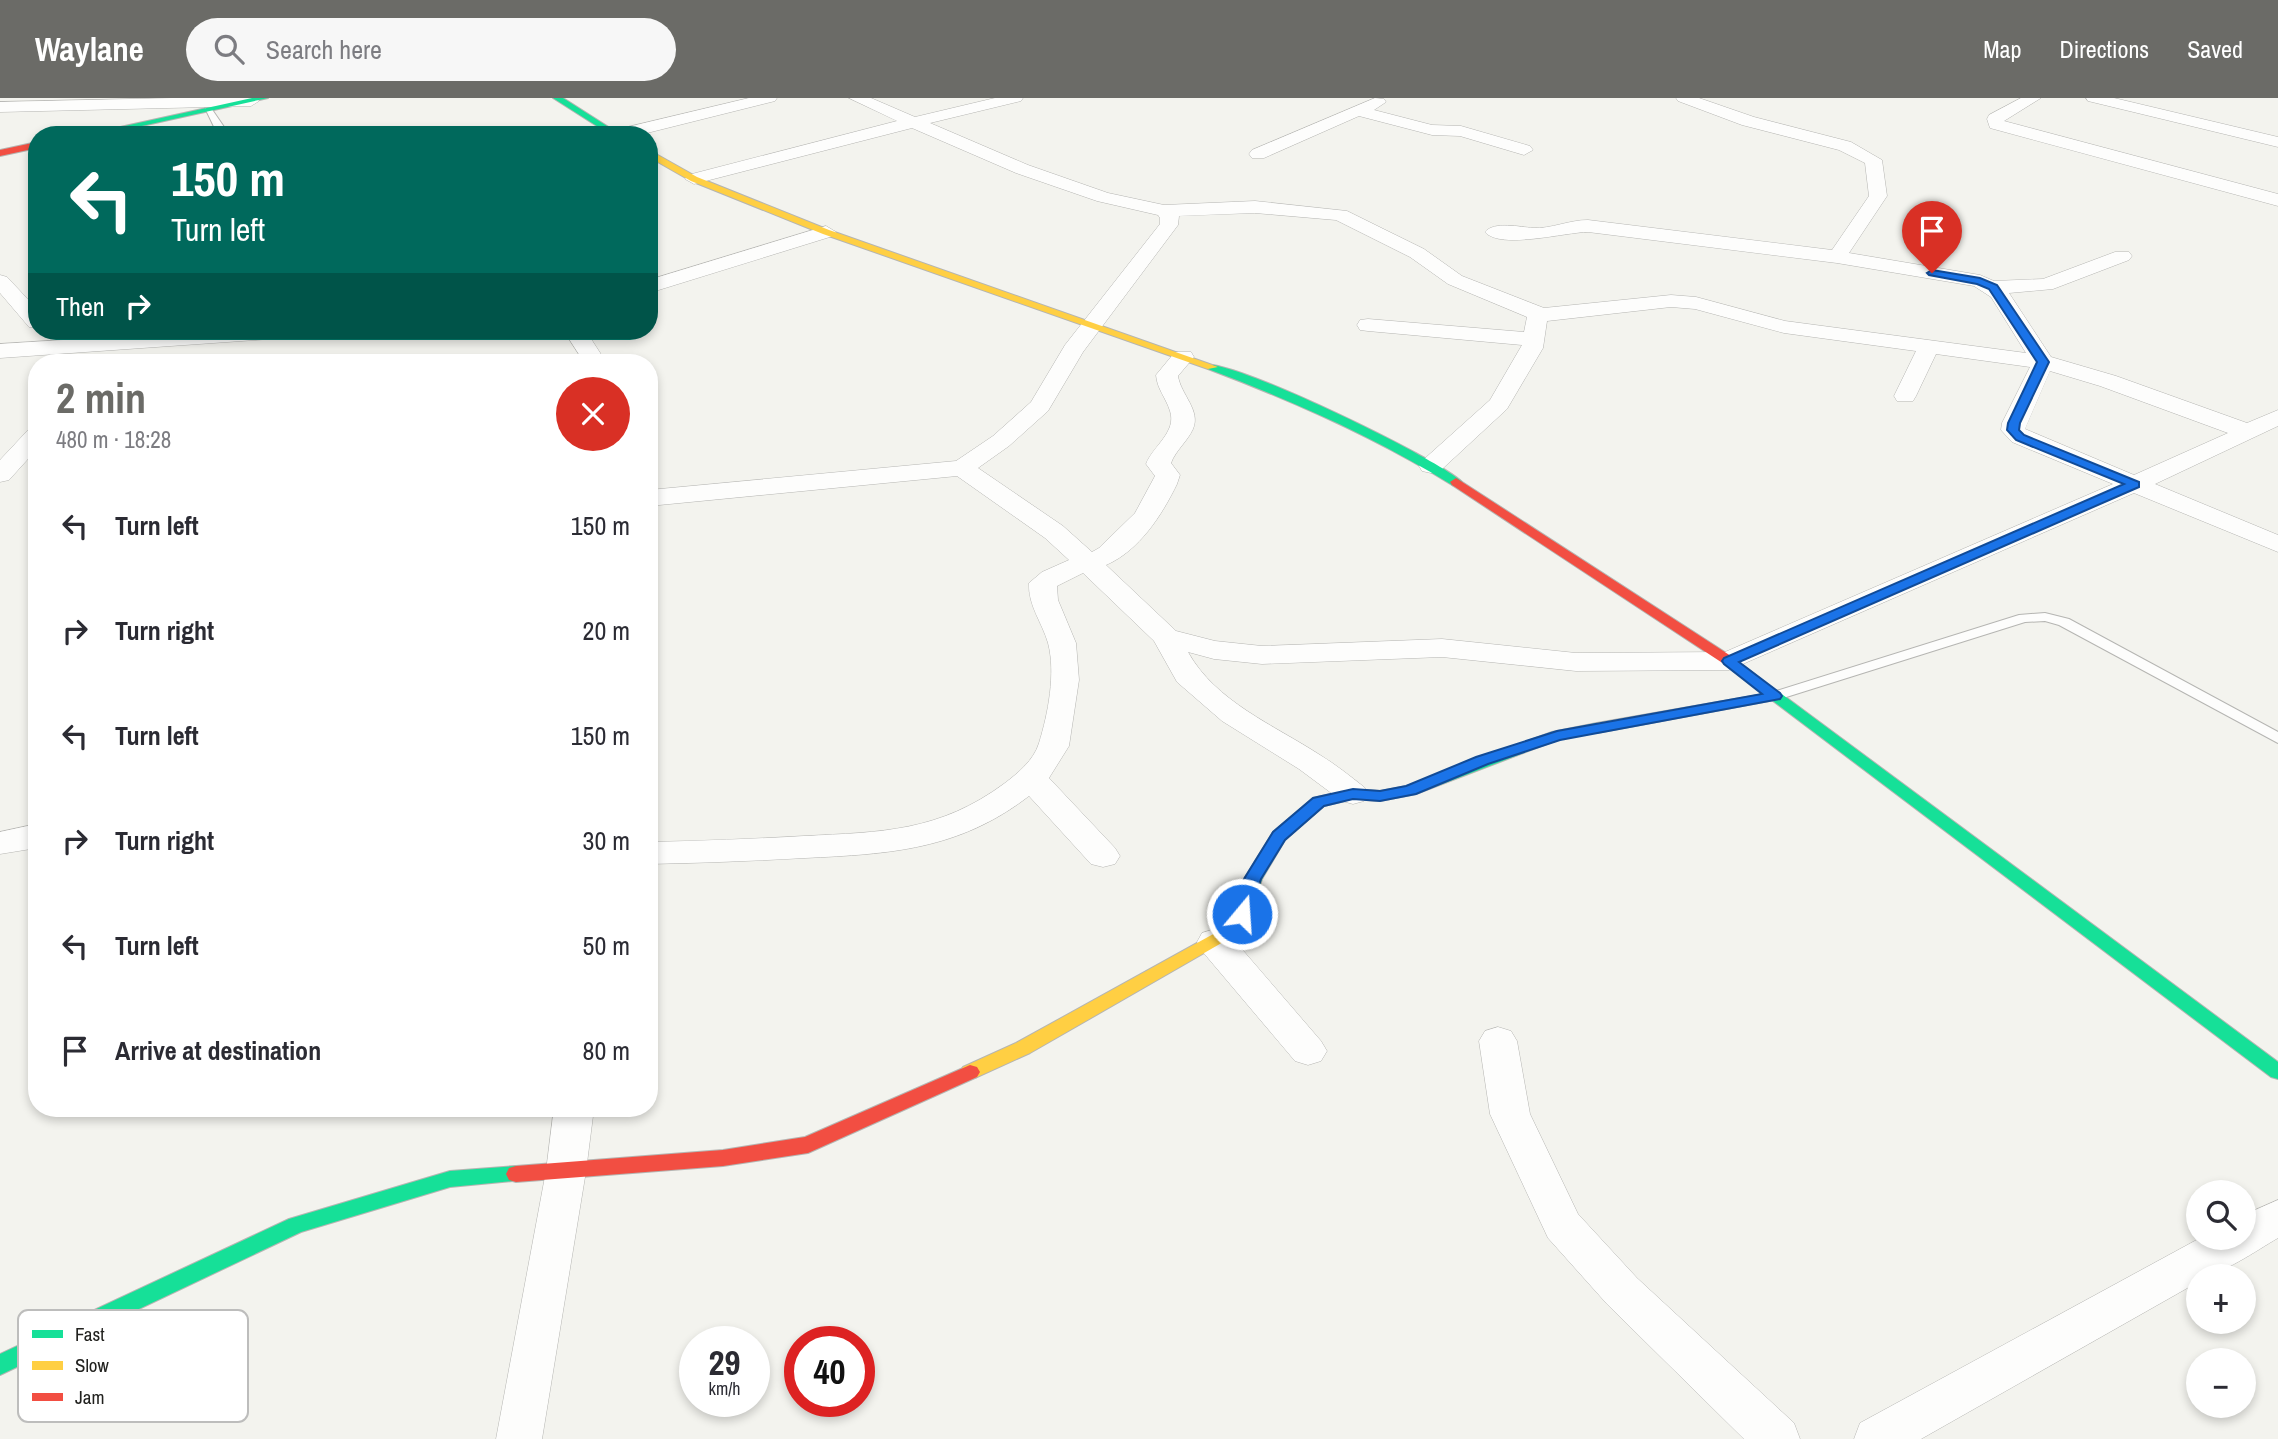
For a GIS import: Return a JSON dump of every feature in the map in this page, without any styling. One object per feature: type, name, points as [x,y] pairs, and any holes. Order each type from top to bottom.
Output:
[{"type":"street","points":[[557,98],[602,126]]},
{"type":"street","points":[[857,98],[1064,185],[1164,211],[1255,207],[1340,215],[1406,247],[1455,280],[1542,315],[1671,302],[1696,303],[1784,327],[2043,362],[2108,381],[2248,432]]},
{"type":"street","points":[[694,178],[1015,98]]},
{"type":"street","points":[[1258,154],[1386,98]]},
{"type":"street","points":[[1684,98],[1748,121],[1845,146],[1873,160],[1878,196],[1838,257]]},
{"type":"street","points":[[2034,98],[1995,119],[1996,124],[2278,200]]},
{"type":"street","points":[[2094,98],[2278,142]]},
{"type":"street","points":[[0,107],[53,101],[257,99]]},
{"type":"street","points":[[131,126],[257,99]]},
{"type":"street","points":[[653,126],[762,99]]},
{"type":"street","points":[[1359,111],[1432,131],[1461,131],[1524,150]]},
{"type":"street","points":[[0,153],[28,147]]},
{"type":"street","points":[[658,158],[694,178],[826,232],[1092,324],[1325,412],[1431,466],[1729,661],[2278,1071]]},
{"type":"street","points":[[658,497],[962,468],[1001,441],[1040,406],[1073,350],[1169,225],[1170,216],[1164,211]]},
{"type":"street","points":[[1495,232],[1539,234],[1572,226],[1588,226],[1838,257],[1980,281],[1993,287],[2046,285],[2122,256]]},
{"type":"street","points":[[658,284],[826,232]]},
{"type":"street","points":[[0,281],[28,312]]},
{"type":"street","points":[[1993,287],[2043,362]]},
{"type":"street","points":[[1431,466],[1499,404],[1532,348],[1535,323],[1542,315]]},
{"type":"street","points":[[1368,325],[1533,339]]},
{"type":"street","points":[[0,351],[46,340]]},
{"type":"street","points":[[63,340],[113,344],[170,340]]},
{"type":"street","points":[[104,354],[113,344]]},
{"type":"street","points":[[1905,396],[1929,346]]},
{"type":"street","points":[[658,853],[866,845],[903,841],[945,830],[978,815],[1014,792],[1030,777],[1052,751],[1059,722],[1064,652],[1057,625],[1041,595],[1043,583],[1054,574],[1107,555],[1117,547],[1164,490],[1168,475],[1158,464],[1160,457],[1183,424],[1182,410],[1167,389],[1167,376],[1183,357]]},
{"type":"street","points":[[2043,362],[2013,430],[2020,437],[2278,544]]},
{"type":"street","points":[[1166,638],[1214,650],[1262,655],[1442,648],[1576,662],[1729,661],[2134,484],[2278,417]]},
{"type":"street","points":[[0,475],[28,444]]},
{"type":"street","points":[[962,468],[1054,533],[1086,561],[1166,638],[1187,676],[1233,715],[1310,762],[1353,794]]},
{"type":"street","points":[[116,1310],[296,1225],[450,1179],[723,1158],[808,1145],[1024,1048],[1215,942],[1233,928],[1242,914],[1253,879],[1279,836],[1319,802],[1353,794],[1380,796],[1410,790],[1557,735],[1775,696]]},
{"type":"street","points":[[1030,777],[1103,856]]},
{"type":"street","points":[[0,843],[28,839]]},
{"type":"street","points":[[1215,942],[1308,1051]]},
{"type":"street","points":[[1498,1041],[1510,1114],[1563,1226],[1622,1291],[1777,1439]]},
{"type":"street","points":[[519,1439],[566,1171],[573,1117]]},
{"type":"street","points":[[2256,1229],[2278,1217]]},
{"type":"street","points":[[1877,1439],[2217,1250]]},
{"type":"street","points":[[0,1365],[18,1356]]},
{"type":"lane","points":[[208,110],[219,126]]},
{"type":"lane","points":[[1775,696],[2024,618],[2045,618],[2064,622],[2278,738]]},
{"type":"traffic: fast","points":[[131,126],[264,98]]},
{"type":"traffic: fast","points":[[557,98],[602,126]]},
{"type":"traffic: fast","points":[[1212,367],[1368,432],[1456,482]]},
{"type":"traffic: fast","points":[[1774,695],[2278,1072]]},
{"type":"traffic: fast","points":[[1226,933],[1242,914],[1253,879],[1279,836],[1319,802],[1353,794],[1380,796],[1410,790],[1557,735],[1597,728]]},
{"type":"traffic: fast","points":[[116,1310],[296,1225],[450,1179],[516,1174]]},
{"type":"traffic: fast","points":[[0,1365],[18,1356]]},
{"type":"traffic: slow","points":[[658,158],[694,179],[826,232],[1212,367]]},
{"type":"traffic: slow","points":[[1597,728],[1775,696]]},
{"type":"traffic: slow","points":[[970,1072],[1023,1048],[1226,933]]},
{"type":"traffic: jam","points":[[0,153],[28,147]]},
{"type":"traffic: jam","points":[[1456,482],[1729,661],[1774,695]]},
{"type":"traffic: jam","points":[[516,1174],[723,1158],[808,1145],[970,1072]]},
{"type":"route","points":[[1242,914],[1253,879],[1279,836],[1319,802],[1353,794],[1380,796],[1410,790],[1557,735],[1775,696],[1729,661],[2134,484],[2020,437],[2013,430],[2043,362],[1993,287],[1980,281],[1932,273]]}]
